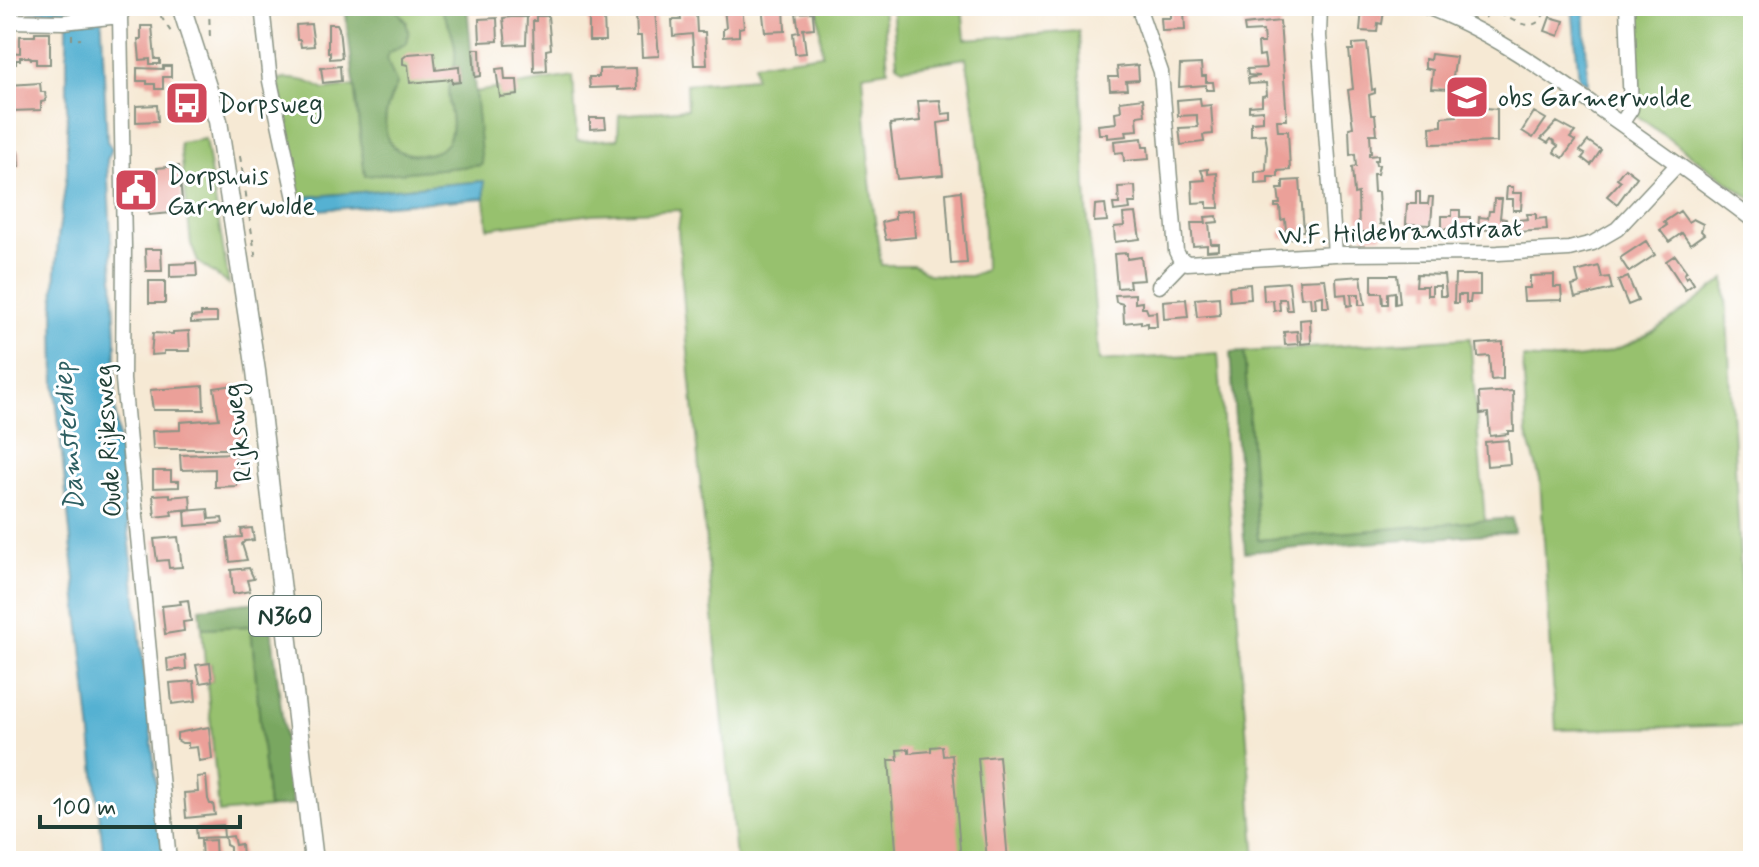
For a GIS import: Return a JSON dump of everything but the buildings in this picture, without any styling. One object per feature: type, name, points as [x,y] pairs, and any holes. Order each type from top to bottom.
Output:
[{"type":"main road","name":"Rijksweg","points":[[181,6],[218,121],[256,371],[314,861]]},
{"type":"street","points":[[262,6],[270,81],[296,203]]},
{"type":"street","points":[[1140,6],[1161,72],[1176,251],[1183,261],[1159,286]]},
{"type":"street","points":[[1320,6],[1319,36],[1335,254]]},
{"type":"street","points":[[1424,6],[1477,29],[1621,124],[1753,220]]},
{"type":"street","points":[[1621,124],[1631,109],[1627,6]]},
{"type":"street","points":[[6,21],[102,19],[123,11]]},
{"type":"street","name":"Oude Rijksweg","points":[[123,11],[123,380],[169,861]]},
{"type":"street","name":"W.F. Hildebrandstraat","points":[[1183,261],[1196,264],[1335,254],[1498,253],[1569,249],[1593,243],[1617,229],[1677,165]]},
{"type":"path","points":[[209,6],[210,41]]},
{"type":"path","points":[[1490,6],[1526,25],[1537,22],[1550,6]]},
{"type":"green space","points":[[345,6],[394,6],[406,23],[407,43],[388,53],[387,60],[397,85],[385,122],[387,137],[396,149],[422,155],[439,150],[449,139],[452,125],[449,84],[460,83],[459,67],[454,67],[452,35],[439,6],[467,6],[482,165],[365,176]]},
{"type":"green space","points":[[394,6],[439,6],[453,32],[461,83],[449,85],[451,133],[445,146],[422,155],[396,149],[387,137],[386,114],[397,85],[387,60],[388,53],[399,48],[407,22]]},
{"type":"green space","points":[[818,6],[883,6],[888,70],[862,74],[870,182],[881,265],[914,265],[928,274],[971,276],[985,270],[975,111],[966,58],[903,68],[897,64],[892,6],[962,6],[965,39],[1079,31],[1087,208],[1099,361],[1218,353],[1256,861],[736,861],[686,330],[678,229],[681,210],[592,214],[488,228],[483,181],[306,197],[302,205],[278,79],[302,80],[324,90],[354,86],[365,176],[481,165],[475,92],[573,76],[577,141],[618,139],[619,115],[687,109],[686,84],[755,78],[754,64],[822,54]]},
{"type":"green space","points":[[1633,6],[1753,6],[1753,200],[1636,115]]},
{"type":"green space","points":[[205,139],[229,284],[198,262],[191,244],[180,143]]},
{"type":"green space","points":[[1725,279],[1749,725],[1556,730],[1540,479],[1527,434],[1523,358],[1585,357],[1610,351],[1655,330]]},
{"type":"green space","points":[[1470,338],[1485,521],[1258,540],[1244,352]]},
{"type":"green space","points":[[1244,352],[1258,540],[1512,518],[1514,532],[1245,552],[1230,353]]},
{"type":"green space","points":[[268,601],[293,805],[268,808],[251,626],[202,628],[200,608]]},
{"type":"green space","points":[[251,626],[268,808],[219,813],[207,682],[212,681],[211,664],[205,664],[202,628]]},
{"type":"water","name":"Damsterdiep","points":[[26,6],[101,6],[107,141],[112,149],[107,160],[116,337],[115,408],[165,861],[104,861],[55,387],[54,303],[58,238],[67,173],[67,17],[59,11],[26,11]]},
{"type":"water","points":[[1572,6],[1584,6],[1588,84],[1579,78]]},
{"type":"water","points":[[484,181],[485,198],[304,211],[302,205],[306,197]]},
{"type":"place","name":"obs Garmerwolde","points":[[1467,97]]},
{"type":"place","name":"Dorpsweg","points":[[187,103]]},
{"type":"place","name":"Dorpshuis Garmerwolde","points":[[136,190]]}]
